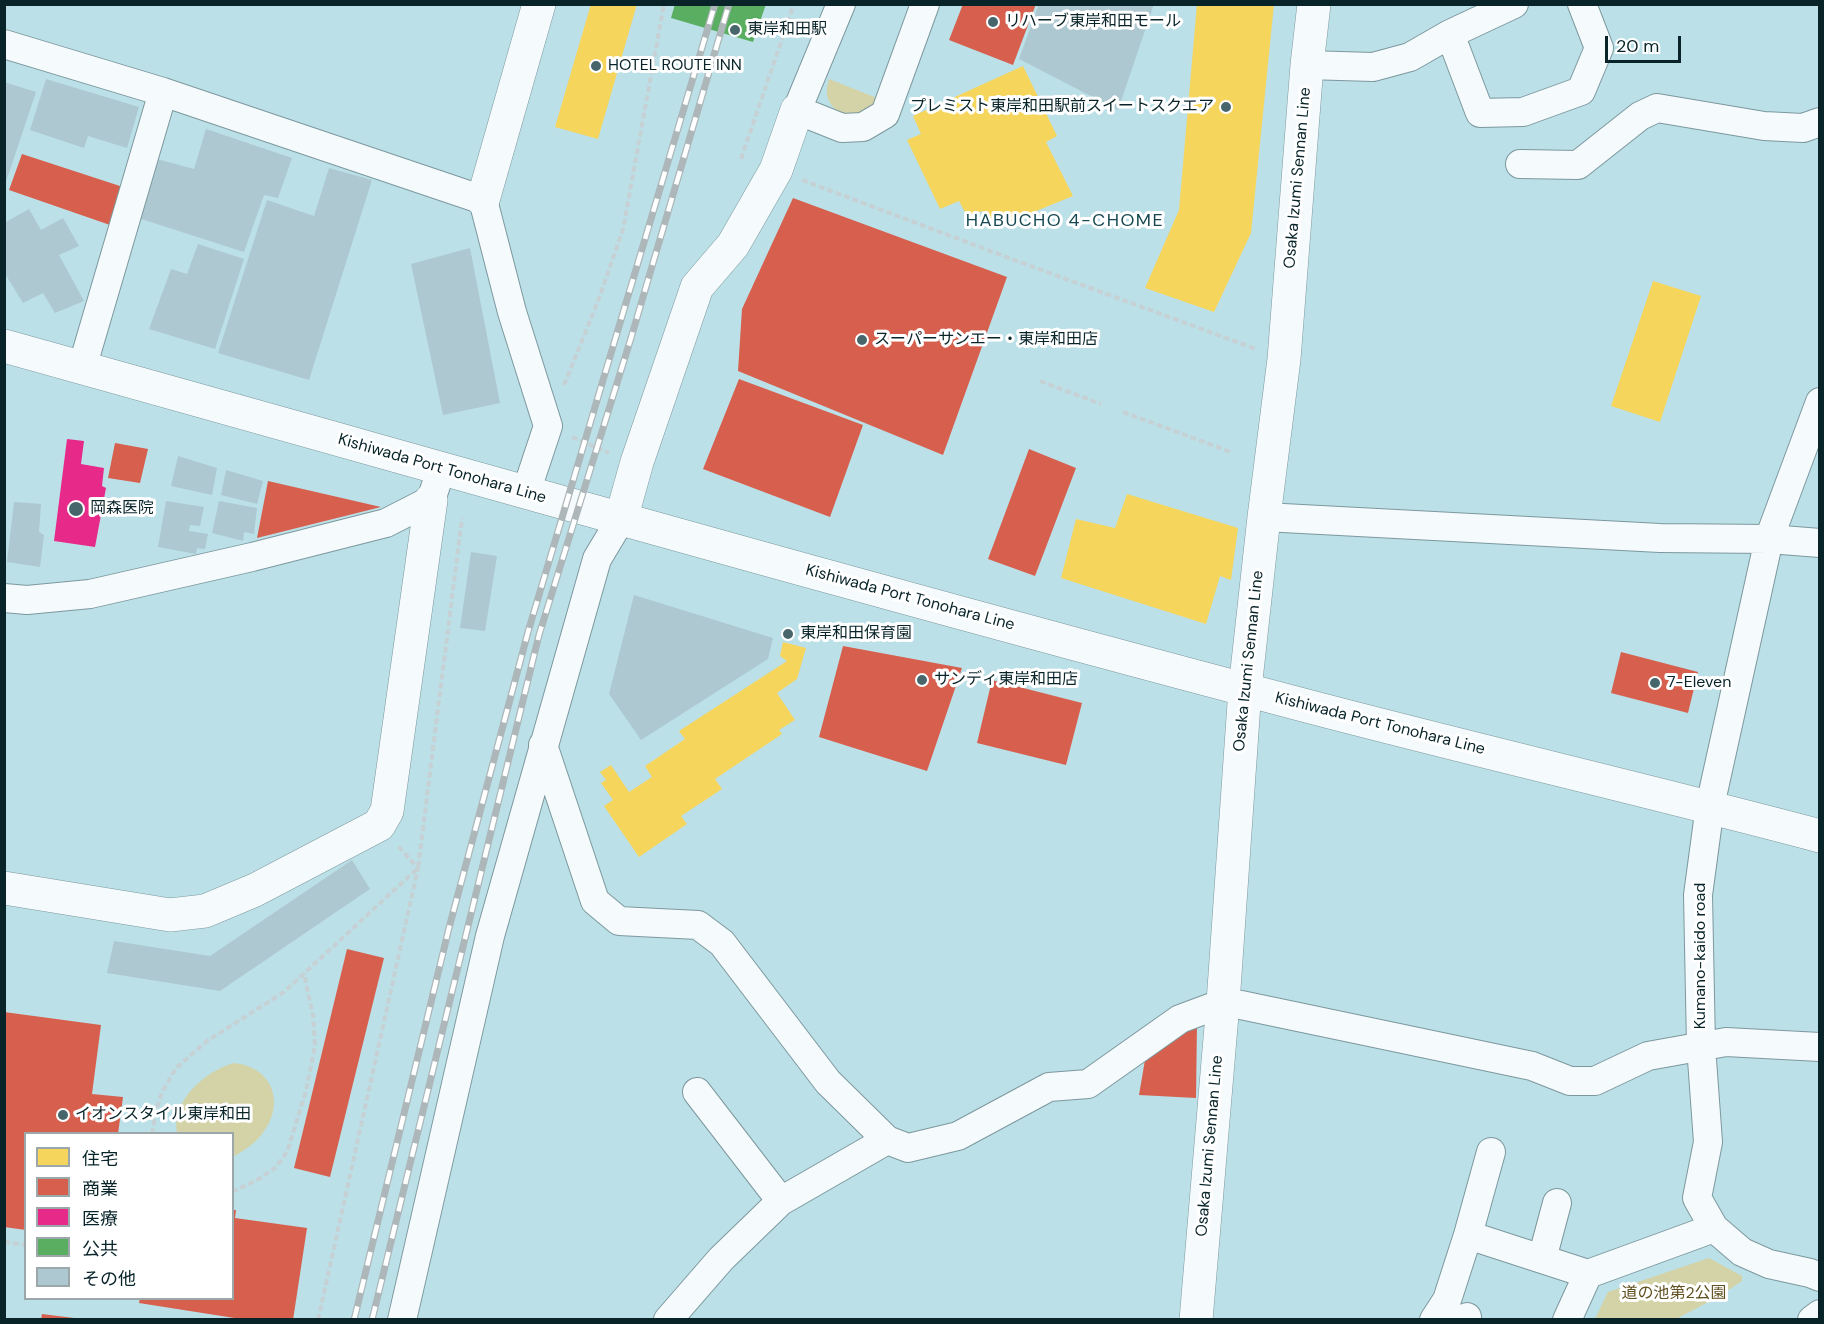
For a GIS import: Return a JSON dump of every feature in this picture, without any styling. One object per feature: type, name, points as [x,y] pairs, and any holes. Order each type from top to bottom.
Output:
[{"type":"main road","points":[[483,200],[539,4]]},
{"type":"main road","name":"Osaka Izumi Sennan Line","points":[[1196,1320],[1245,689],[1284,358],[1307,64],[1314,4]]},
{"type":"main road","points":[[621,519],[637,462],[698,287],[733,245],[776,170],[797,110]]},
{"type":"main road","name":"Kishiwada Port Tonohara Line","points":[[4,346],[621,519],[1245,689],[1820,836]]},
{"type":"main road","points":[[4,888],[171,915],[206,910],[255,890],[379,825],[387,811],[431,500]]},
{"type":"street","points":[[841,4],[797,110],[842,128],[863,127],[885,114],[925,4]]},
{"type":"street","points":[[1307,64],[1373,67],[1410,57],[1450,34],[1514,4]]},
{"type":"street","points":[[1450,34],[1480,113],[1523,112],[1581,91],[1599,48],[1582,4]]},
{"type":"street","points":[[4,44],[163,92],[483,200],[512,312],[548,426],[526,492]]},
{"type":"street","points":[[82,368],[163,92]]},
{"type":"street","points":[[1520,164],[1578,165],[1640,116],[1657,108],[1764,126],[1803,128],[1820,122]]},
{"type":"street","name":"Kumano-kaido road","points":[[1820,402],[1769,539],[1710,807],[1698,895],[1701,1046],[1708,1142],[1697,1198],[1714,1228],[1742,1252],[1769,1264],[1820,1277]]},
{"type":"street","points":[[4,598],[27,600],[90,594],[386,523],[431,500],[442,469]]},
{"type":"street","points":[[1264,517],[1660,538],[1769,539],[1820,543]]},
{"type":"street","points":[[402,1320],[490,936],[597,559],[621,519]]},
{"type":"street","points":[[543,745],[595,901],[618,921],[699,925],[722,943],[828,1082],[887,1140],[908,1148],[958,1136],[1049,1087],[1088,1084],[1180,1018],[1222,1004],[1241,1005],[1532,1066],[1570,1082],[1595,1081],[1648,1056],[1726,1042],[1820,1047]]},
{"type":"street","points":[[697,1092],[782,1201]]},
{"type":"street","points":[[668,1320],[722,1259],[782,1201],[887,1140]]},
{"type":"street","points":[[1434,1320],[1447,1300],[1491,1152]]},
{"type":"street","points":[[1542,1259],[1557,1203]]},
{"type":"street","points":[[1468,1234],[1588,1274],[1714,1228]]},
{"type":"street","points":[[1567,1320],[1588,1274]]},
{"type":"street","points":[[1812,1320],[1820,1314]]},
{"type":"path","points":[[618,457],[548,426],[598,301],[623,229],[664,4]]},
{"type":"path","points":[[741,159],[794,4]]},
{"type":"path","points":[[776,170],[1284,358]]},
{"type":"path","points":[[1040,381],[1101,404]]},
{"type":"path","points":[[1123,412],[1231,452]]},
{"type":"path","points":[[318,1320],[418,868],[462,518]]},
{"type":"path","points":[[379,825],[418,868]]},
{"type":"path","points":[[152,1132],[162,1092],[176,1068],[207,1041],[284,992],[418,868]]},
{"type":"path","points":[[234,1191],[275,1168],[286,1152],[306,1091],[315,1046],[313,1016],[304,973]]},
{"type":"path","points":[[4,1242],[24,1245]]},
{"type":"green space","points":[[829,79],[877,98],[875,103],[861,113],[847,116],[836,110],[829,102],[827,86]]},
{"type":"green space","points":[[234,1063],[258,1072],[272,1089],[274,1099],[273,1111],[262,1134],[234,1156],[234,1132],[177,1132],[179,1110],[192,1089],[223,1067]]},
{"type":"green space","name":"道の池第2公園","points":[[1709,1258],[1742,1276],[1742,1281],[1718,1297],[1676,1319],[1595,1319],[1608,1292]]},
{"type":"building: 住宅","name":"HOTEL ROUTE INN","points":[[591,4],[637,4],[598,139],[555,127]]},
{"type":"building: 住宅","name":"プレミスト東岸和田駅前スイートスクエア","points":[[1197,4],[1274,4],[1251,233],[1214,312],[1145,288],[1179,210]]},
{"type":"building: 住宅","points":[[1023,66],[1057,136],[1046,142],[1073,196],[992,229],[983,211],[967,216],[959,201],[940,209],[907,140],[921,134],[913,116]]},
{"type":"building: 住宅","points":[[1653,281],[1701,296],[1660,422],[1611,406]]},
{"type":"building: 住宅","points":[[1127,494],[1238,528],[1231,580],[1220,576],[1206,624],[1061,578],[1076,519],[1115,528]]},
{"type":"building: 住宅","points":[[783,642],[806,648],[797,679],[777,693],[795,720],[779,730],[782,734],[715,779],[722,789],[681,816],[687,824],[639,857],[604,806],[613,800],[601,783],[606,780],[600,772],[611,765],[629,792],[652,777],[645,766],[685,739],[679,731],[787,661],[780,656]]},
{"type":"building: 商業","name":"リハーブ東岸和田モール","points":[[963,4],[1036,4],[1013,65],[949,40]]},
{"type":"building: 商業","points":[[22,154],[123,187],[110,225],[9,190]]},
{"type":"building: 商業","name":"スーパーサンエー・東岸和田店","points":[[793,198],[1007,277],[943,455],[738,371],[742,309]]},
{"type":"building: 商業","points":[[739,379],[863,425],[830,517],[703,469]]},
{"type":"building: 商業","points":[[115,443],[148,449],[140,483],[108,478]]},
{"type":"building: 商業","points":[[1029,449],[1076,468],[1035,576],[988,559]]},
{"type":"building: 商業","points":[[268,481],[381,507],[257,538]]},
{"type":"building: 商業","points":[[843,646],[962,668],[927,771],[819,737]]},
{"type":"building: 商業","name":"7-Eleven","points":[[1621,652],[1698,672],[1688,713],[1611,693]]},
{"type":"building: 商業","points":[[992,680],[1082,703],[1066,765],[977,743]]},
{"type":"building: 商業","points":[[347,949],[384,958],[330,1177],[294,1168]]},
{"type":"building: 商業","name":"イオンスタイル東岸和田","points":[[4,1012],[101,1025],[92,1094],[123,1097],[118,1132],[24,1132],[24,1230],[4,1227]]},
{"type":"building: 商業","points":[[1197,1024],[1196,1098],[1139,1095],[1146,1054]]},
{"type":"building: 商業","points":[[234,1210],[236,1210],[235,1218],[307,1228],[293,1320],[247,1320],[139,1303],[140,1300],[234,1300]]},
{"type":"building: 商業","points":[[42,1314],[74,1318],[74,1320],[41,1320]]},
{"type":"building: 医療","points":[[67,439],[84,441],[81,464],[104,468],[102,486],[106,488],[95,547],[54,541]]},
{"type":"building: 公共","name":"東岸和田駅","points":[[675,4],[766,4],[753,42],[671,18]]},
{"type":"building: その他","points":[[1039,4],[1154,4],[1118,110],[1019,59]]},
{"type":"building: その他","points":[[46,79],[139,107],[127,148],[88,136],[84,148],[30,130]]},
{"type":"building: その他","points":[[4,82],[36,92],[5,185],[4,185]]},
{"type":"building: その他","points":[[206,129],[292,158],[278,198],[264,195],[244,252],[138,218],[157,159],[194,169]]},
{"type":"building: その他","points":[[329,168],[372,180],[309,380],[218,353],[267,200],[314,216]]},
{"type":"building: その他","points":[[29,209],[41,230],[63,218],[79,246],[59,255],[84,301],[55,313],[43,293],[23,303],[4,272],[4,223]]},
{"type":"building: その他","points":[[198,244],[244,259],[215,349],[149,329],[171,269],[187,274]]},
{"type":"building: その他","points":[[470,248],[500,403],[443,415],[411,264]]},
{"type":"building: その他","points":[[178,456],[217,468],[212,495],[171,486]]},
{"type":"building: その他","points":[[226,470],[263,481],[257,504],[221,495]]},
{"type":"building: その他","points":[[166,501],[204,507],[200,526],[190,525],[189,531],[208,534],[205,549],[197,548],[196,554],[158,547]]},
{"type":"building: その他","points":[[219,501],[257,508],[254,534],[244,532],[243,541],[212,533]]},
{"type":"building: その他","points":[[14,502],[41,504],[39,532],[44,535],[40,567],[7,562]]},
{"type":"building: その他","points":[[471,552],[497,556],[485,631],[460,628]]},
{"type":"building: その他","points":[[634,595],[773,638],[768,659],[641,740],[609,694]]},
{"type":"building: その他","points":[[352,860],[370,889],[220,991],[107,973],[114,941],[210,956]]},
{"type":"railway","points":[[354,1320],[449,928],[528,632],[715,4]]},
{"type":"railway","points":[[372,1320],[539,635],[631,338],[729,4]]},
{"type":"place","name":"リハーブ東岸和田モール","points":[[993,22]]},
{"type":"place","name":"東岸和田駅","points":[[735,30]]},
{"type":"place","name":"HOTEL ROUTE INN","points":[[596,66]]},
{"type":"place","name":"プレミスト東岸和田駅前スイートスクエア","points":[[1226,107]]},
{"type":"place","name":"スーパーサンエー・東岸和田店","points":[[862,340]]},
{"type":"place","name":"岡森医院","points":[[76,509]]},
{"type":"place","name":"東岸和田保育園","points":[[788,634]]},
{"type":"place","name":"サンディ東岸和田店","points":[[922,680]]},
{"type":"place","name":"7-Eleven","points":[[1655,683]]},
{"type":"place","name":"イオンスタイル東岸和田","points":[[63,1115]]},
{"type":"district","name":"HABUCHO 4-CHOME","points":[[1065,221]]}]
